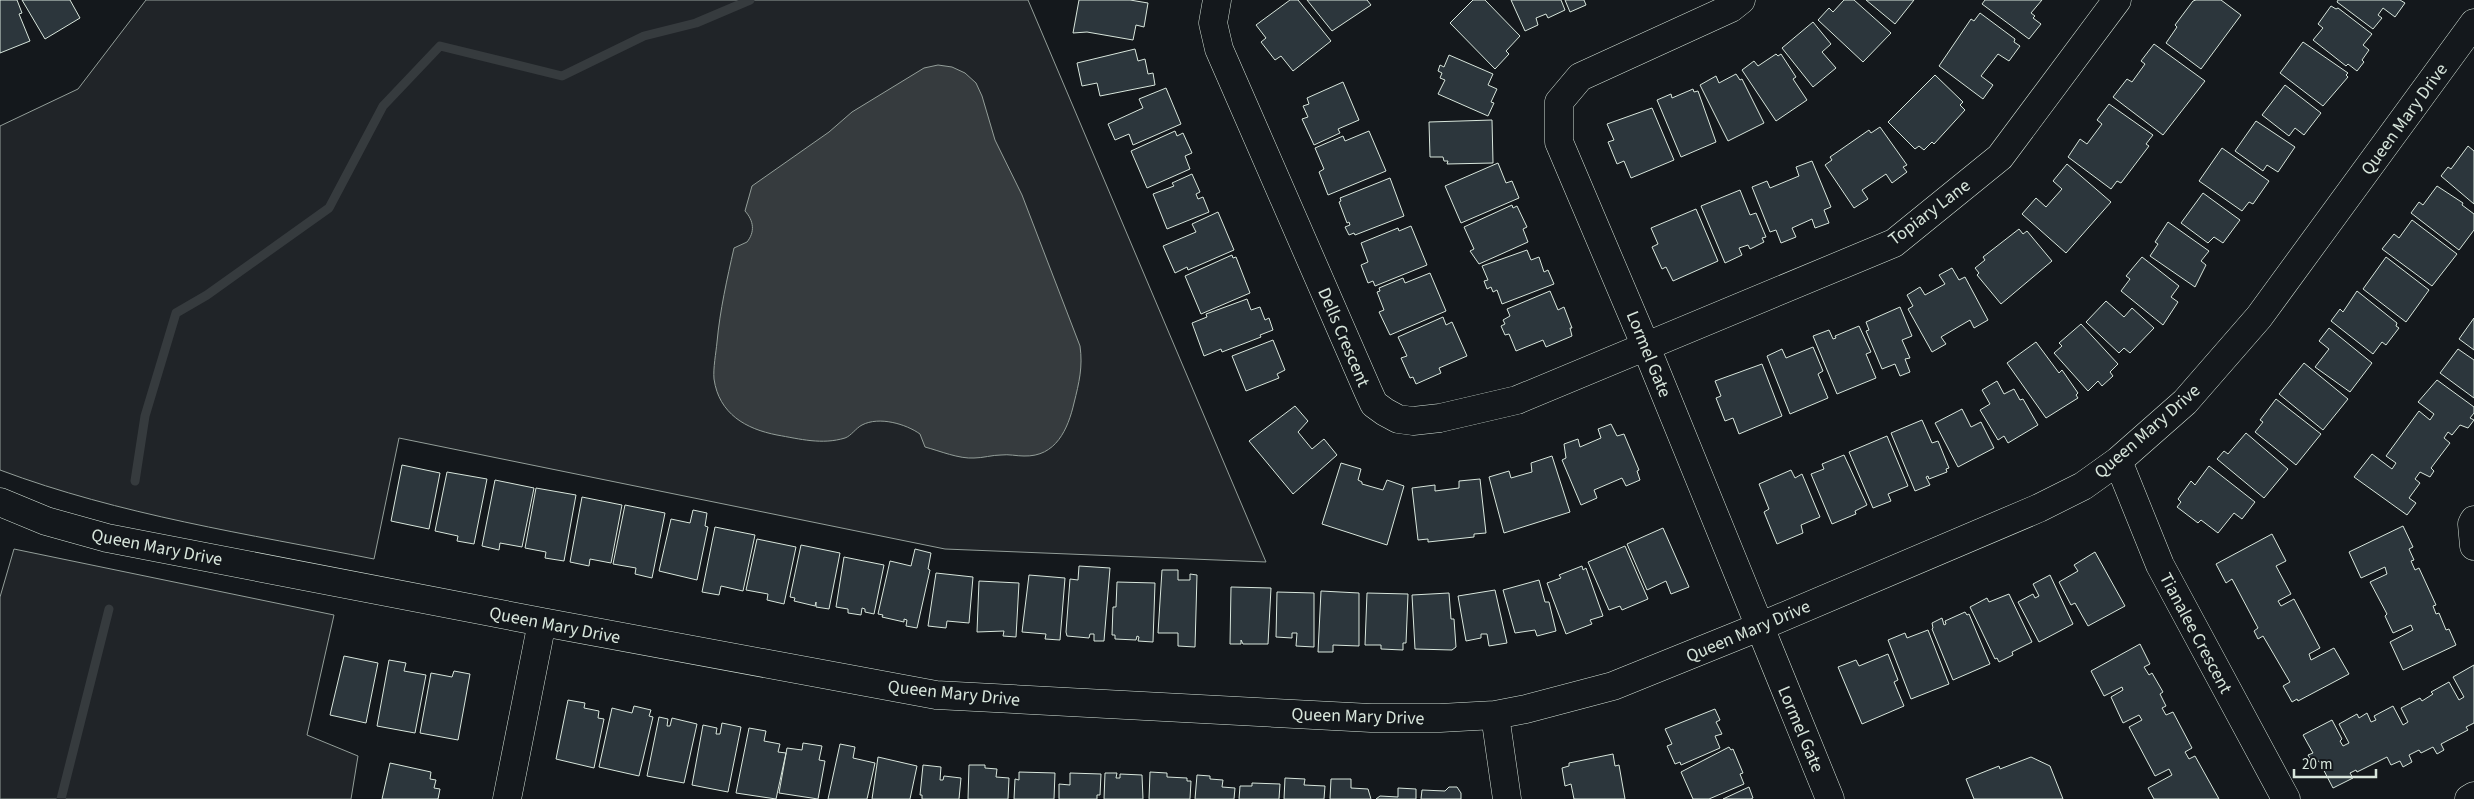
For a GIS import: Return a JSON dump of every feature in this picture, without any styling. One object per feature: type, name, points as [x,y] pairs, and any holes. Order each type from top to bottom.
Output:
[{"type":"street","name":"Dells Crescent","points":[[1217,0],[1213,23],[1219,49],[1374,404],[1398,418],[1413,421],[1440,418],[1517,400],[1646,347]]},
{"type":"street","name":"Lormel Gate","points":[[1741,0],[1731,8],[1580,77],[1559,102],[1559,142],[1646,347],[1758,627],[1830,799]]},
{"type":"street","name":"Topiary Lane","points":[[1646,347],[1894,243],[2000,157],[2117,0]]},
{"type":"street","name":"Queen Mary Drive","points":[[0,502],[46,521],[107,538],[542,622],[936,695],[1371,718],[1454,718],[1495,714],[1558,701],[1613,686],[2039,508],[2083,486],[2118,461],[2185,402],[2259,317],[2474,23]]},
{"type":"street","name":"Tianalee Crescent","points":[[2118,461],[2160,564],[2286,799]]},
{"type":"street","points":[[2474,520],[2472,524],[2474,546]]},
{"type":"street","points":[[507,799],[542,622]]},
{"type":"street","points":[[1495,714],[1507,799]]},
{"type":"street","points":[[2469,799],[2474,796]]},
{"type":"shaded area","points":[[146,0],[1028,0],[1266,562],[945,549],[399,438],[374,559],[232,532],[138,511],[45,486],[0,470],[0,126],[78,89]]},
{"type":"shaded area","points":[[938,65],[952,67],[965,73],[976,83],[982,96],[995,140],[1022,195],[1080,346],[1081,368],[1079,382],[1064,431],[1052,447],[1035,455],[994,455],[968,458],[925,447],[920,434],[892,422],[869,422],[860,426],[845,438],[828,441],[803,440],[777,435],[745,424],[728,411],[722,402],[714,379],[714,370],[718,330],[734,248],[747,242],[752,230],[752,223],[745,211],[752,186],[829,132],[852,112],[924,68]]},
{"type":"shaded area","points":[[14,549],[334,615],[307,735],[358,756],[351,799],[0,799],[0,597]]},
{"type":"building","points":[[0,0],[17,0],[22,13],[19,14],[30,41],[0,53]]},
{"type":"building","points":[[22,0],[70,0],[80,18],[45,39]]},
{"type":"building","points":[[1079,0],[1130,0],[1148,3],[1144,27],[1136,25],[1133,40],[1087,32],[1073,33]]},
{"type":"building","points":[[1290,0],[1298,0],[1331,41],[1293,71],[1281,56],[1275,60],[1261,42],[1266,38],[1256,25]]},
{"type":"building","points":[[1307,0],[1367,0],[1371,5],[1332,31]]},
{"type":"building","points":[[1473,0],[1485,0],[1520,36],[1506,51],[1509,54],[1495,69],[1450,23]]},
{"type":"building","points":[[1511,0],[1561,0],[1565,10],[1548,18],[1546,14],[1536,18],[1538,25],[1525,31]]},
{"type":"building","points":[[1565,0],[1584,0],[1586,5],[1570,12]]},
{"type":"building","points":[[1844,0],[1854,0],[1891,33],[1863,62],[1818,20],[1829,8],[1833,12]]},
{"type":"building","points":[[1866,0],[1914,0],[1895,24]]},
{"type":"building","points":[[1985,0],[2042,0],[2031,13],[2035,16],[2033,18],[2041,24],[2029,39],[1982,4]]},
{"type":"building","points":[[2221,0],[2241,15],[2201,69],[2166,43],[2177,27],[2175,25],[2193,1]]},
{"type":"building","points":[[2338,0],[2400,0],[2405,3],[2395,17],[2383,8],[2378,15],[2382,18],[2373,29],[2337,2]]},
{"type":"building","points":[[2331,6],[2336,9],[2338,8],[2372,34],[2363,45],[2369,50],[2362,60],[2364,62],[2357,71],[2348,64],[2346,66],[2313,40],[2323,28],[2318,24]]},
{"type":"building","points":[[1980,13],[2015,39],[2014,42],[2020,46],[2009,61],[1998,54],[1981,76],[1993,85],[1983,99],[1939,66],[1971,19],[1974,21]]},
{"type":"building","points":[[1813,22],[1831,44],[1822,52],[1836,68],[1813,87],[1782,48]]},
{"type":"building","points":[[2303,42],[2348,73],[2346,75],[2348,77],[2323,106],[2280,73]]},
{"type":"building","points":[[2154,44],[2205,81],[2163,135],[2113,97],[2127,79],[2132,82],[2145,64],[2141,61]]},
{"type":"building","points":[[1135,49],[1138,61],[1145,59],[1148,74],[1153,73],[1155,85],[1100,96],[1097,83],[1082,86],[1077,63]]},
{"type":"building","points":[[1776,54],[1778,56],[1781,54],[1796,77],[1793,79],[1807,100],[1776,121],[1742,70],[1754,61],[1758,66]]},
{"type":"building","points":[[1449,55],[1493,74],[1488,85],[1497,89],[1491,102],[1494,103],[1488,116],[1438,94],[1445,80],[1440,78],[1442,73],[1438,71],[1440,65],[1444,67]]},
{"type":"building","points":[[1736,74],[1740,80],[1742,79],[1764,123],[1728,141],[1700,85],[1716,76],[1719,83]]},
{"type":"building","points":[[1935,75],[1963,102],[1960,105],[1965,110],[1934,144],[1932,142],[1924,150],[1919,146],[1915,149],[1888,122]]},
{"type":"building","points":[[1343,82],[1359,120],[1338,129],[1340,133],[1314,145],[1302,119],[1308,117],[1303,106],[1309,104],[1307,98]]},
{"type":"building","points":[[2285,85],[2321,113],[2304,135],[2295,128],[2289,136],[2262,115]]},
{"type":"building","points":[[1166,88],[1181,124],[1133,145],[1129,134],[1115,140],[1108,124],[1143,108],[1139,99]]},
{"type":"building","points":[[1693,89],[1694,92],[1698,91],[1716,142],[1681,157],[1657,100],[1671,94],[1672,98]]},
{"type":"building","points":[[2109,104],[2153,135],[2146,144],[2149,146],[2121,183],[2117,181],[2111,189],[2068,157],[2080,139],[2087,144],[2102,124],[2097,120]]},
{"type":"building","points":[[1652,108],[1674,160],[1631,178],[1624,161],[1617,164],[1608,142],[1614,140],[1607,124]]},
{"type":"building","points":[[1492,120],[1493,163],[1447,164],[1448,161],[1444,161],[1443,157],[1430,157],[1429,122]]},
{"type":"building","points":[[2256,121],[2295,147],[2278,172],[2267,165],[2263,171],[2235,151]]},
{"type":"building","points":[[1880,127],[1907,165],[1903,167],[1907,172],[1892,183],[1886,174],[1862,190],[1868,199],[1854,208],[1825,165],[1832,160],[1830,157],[1869,130],[1871,133]]},
{"type":"building","points":[[1175,131],[1177,136],[1183,133],[1192,153],[1185,156],[1190,169],[1147,188],[1131,151]]},
{"type":"building","points":[[1369,131],[1386,171],[1328,195],[1319,172],[1324,169],[1315,148],[1343,136],[1345,141]]},
{"type":"building","points":[[2468,146],[2474,151],[2474,204],[2441,176],[2448,167],[2451,169]]},
{"type":"building","points":[[2222,148],[2269,181],[2253,204],[2249,202],[2242,211],[2199,181]]},
{"type":"building","points":[[1812,161],[1831,207],[1824,210],[1829,223],[1815,228],[1812,219],[1792,228],[1796,237],[1781,243],[1776,230],[1770,232],[1752,187],[1767,181],[1770,188],[1799,176],[1796,167]]},
{"type":"building","points":[[1498,163],[1506,183],[1512,181],[1519,198],[1461,223],[1445,186]]},
{"type":"building","points":[[2067,164],[2111,202],[2066,253],[2022,214],[2036,198],[2046,207],[2062,189],[2053,181]]},
{"type":"building","points":[[1192,174],[1200,192],[1196,194],[1198,199],[1203,197],[1209,212],[1167,229],[1153,194],[1174,186],[1172,183]]},
{"type":"building","points":[[1390,178],[1404,216],[1355,235],[1354,233],[1349,235],[1345,227],[1350,225],[1349,222],[1347,223],[1339,202],[1341,201],[1340,198]]},
{"type":"building","points":[[2437,186],[2463,203],[2462,205],[2474,214],[2474,230],[2459,250],[2411,213],[2419,202],[2423,205]]},
{"type":"building","points":[[1740,190],[1750,215],[1756,213],[1766,237],[1762,238],[1764,242],[1750,249],[1748,245],[1739,248],[1742,255],[1725,263],[1701,206]]},
{"type":"building","points":[[2203,193],[2240,220],[2223,243],[2214,237],[2208,243],[2181,223]]},
{"type":"building","points":[[1512,205],[1513,208],[1517,206],[1527,227],[1523,229],[1528,242],[1479,264],[1470,251],[1474,249],[1464,227]]},
{"type":"building","points":[[1696,209],[1718,261],[1673,281],[1666,267],[1662,269],[1652,247],[1658,244],[1651,228]]},
{"type":"building","points":[[1218,212],[1234,250],[1188,270],[1187,267],[1175,273],[1163,246],[1196,232],[1192,224]]},
{"type":"building","points":[[2412,220],[2457,254],[2432,286],[2382,249],[2394,234],[2399,238]]},
{"type":"building","points":[[2168,222],[2209,251],[2201,261],[2206,265],[2195,287],[2150,256],[2158,244],[2155,242]]},
{"type":"building","points":[[1411,226],[1427,265],[1375,286],[1373,281],[1368,283],[1361,265],[1368,262],[1361,243],[1398,228],[1399,231]]},
{"type":"building","points":[[2019,229],[2023,234],[2027,231],[2052,261],[2001,304],[1977,275],[1979,273],[1975,268],[1985,260],[1983,257]]},
{"type":"building","points":[[1527,250],[1531,260],[1539,257],[1544,272],[1548,270],[1554,284],[1502,304],[1497,290],[1493,292],[1491,287],[1487,289],[1484,281],[1488,280],[1482,266]]},
{"type":"building","points":[[1232,255],[1233,258],[1236,257],[1250,293],[1201,314],[1185,276]]},
{"type":"building","points":[[2142,257],[2179,286],[2171,297],[2178,302],[2163,325],[2121,291],[2130,279],[2126,276]]},
{"type":"building","points":[[2386,257],[2429,290],[2406,322],[2363,289]]},
{"type":"building","points":[[1952,268],[1959,280],[1965,277],[1988,320],[1974,328],[1970,320],[1941,337],[1946,344],[1932,352],[1908,309],[1913,306],[1907,295],[1920,287],[1925,295],[1945,284],[1939,275]]},
{"type":"building","points":[[1430,273],[1446,311],[1390,335],[1379,312],[1384,310],[1377,292],[1380,291],[1379,288],[1403,278],[1405,283]]},
{"type":"building","points":[[1550,291],[1558,310],[1564,307],[1572,328],[1570,328],[1572,336],[1546,347],[1543,340],[1516,351],[1509,334],[1505,335],[1501,326],[1505,324],[1503,320],[1510,316],[1507,309]]},
{"type":"building","points":[[2357,291],[2397,323],[2396,326],[2399,328],[2386,345],[2382,342],[2373,354],[2331,321],[2340,309],[2343,312]]},
{"type":"building","points":[[1247,299],[1251,310],[1260,307],[1265,320],[1269,318],[1273,330],[1260,335],[1261,337],[1222,352],[1221,349],[1204,356],[1192,323],[1207,317],[1206,314]]},
{"type":"building","points":[[2106,301],[2124,317],[2132,308],[2154,328],[2130,353],[2124,348],[2119,353],[2086,322]]},
{"type":"building","points":[[1900,307],[1912,336],[1902,340],[1910,358],[1905,359],[1910,372],[1900,376],[1895,364],[1882,369],[1866,331],[1869,330],[1866,322]]},
{"type":"building","points":[[1443,317],[1446,325],[1452,322],[1467,356],[1439,368],[1441,373],[1416,384],[1413,377],[1410,378],[1401,358],[1407,356],[1398,337]]},
{"type":"building","points":[[2474,318],[2474,350],[2459,339]]},
{"type":"building","points":[[2081,324],[2118,364],[2110,372],[2113,376],[2102,386],[2098,381],[2088,391],[2054,353],[2062,346],[2059,343]]},
{"type":"building","points":[[1859,326],[1871,352],[1866,354],[1876,378],[1837,394],[1813,336],[1829,330],[1833,339],[1836,338],[1835,336]]},
{"type":"building","points":[[2329,328],[2372,363],[2350,392],[2315,367],[2329,349],[2319,341]]},
{"type":"building","points":[[1273,340],[1285,370],[1277,374],[1279,378],[1246,391],[1232,356]]},
{"type":"building","points":[[2036,342],[2059,373],[2062,370],[2078,393],[2076,395],[2078,398],[2046,418],[2007,363]]},
{"type":"building","points":[[1813,347],[1823,371],[1818,374],[1828,398],[1790,414],[1767,356],[1782,349],[1786,358]]},
{"type":"building","points":[[2458,349],[2474,360],[2474,398],[2440,373]]},
{"type":"building","points":[[2304,363],[2348,399],[2323,430],[2279,394]]},
{"type":"building","points":[[1762,364],[1782,416],[1739,434],[1733,418],[1725,421],[1716,398],[1721,396],[1715,381]]},
{"type":"building","points":[[2437,380],[2474,407],[2474,413],[2470,418],[2474,420],[2468,428],[2460,425],[2452,435],[2448,432],[2444,438],[2450,443],[2431,468],[2434,471],[2430,477],[2420,472],[2415,479],[2420,483],[2409,498],[2416,503],[2407,515],[2354,477],[2372,454],[2392,469],[2396,463],[2386,456],[2419,411],[2430,420],[2434,414],[2418,402]]},
{"type":"building","points":[[1997,381],[2004,394],[2014,389],[2020,400],[2023,399],[2038,425],[2008,443],[2004,436],[1998,440],[1980,410],[1990,404],[1982,390]]},
{"type":"building","points":[[2276,399],[2321,434],[2296,465],[2255,432],[2263,422],[2260,420]]},
{"type":"building","points":[[1295,406],[1308,421],[1298,432],[1312,449],[1324,439],[1337,455],[1293,494],[1249,441]]},
{"type":"building","points":[[1962,409],[1971,427],[1981,422],[1994,448],[1958,467],[1935,423]]},
{"type":"building","points":[[1922,420],[1932,443],[1938,441],[1949,468],[1946,469],[1947,472],[1929,479],[1928,476],[1926,477],[1930,485],[1915,491],[1891,433]]},
{"type":"building","points":[[1611,424],[1617,436],[1624,434],[1639,470],[1637,471],[1640,480],[1626,486],[1622,478],[1594,490],[1597,498],[1581,505],[1562,460],[1566,458],[1564,444],[1578,439],[1580,447],[1601,438],[1598,429]]},
{"type":"building","points":[[2246,433],[2288,469],[2264,498],[2217,459],[2224,451],[2228,454]]},
{"type":"building","points":[[1887,436],[1908,486],[1888,494],[1891,501],[1873,508],[1849,452]]},
{"type":"building","points":[[1844,455],[1867,505],[1855,511],[1856,514],[1832,524],[1811,474],[1824,469],[1822,464]]},
{"type":"building","points":[[1552,456],[1570,512],[1504,533],[1489,477],[1509,471],[1511,478],[1532,472],[1531,463]]},
{"type":"building","points":[[1341,463],[1361,469],[1358,480],[1362,484],[1383,490],[1387,480],[1404,486],[1387,545],[1322,524]]},
{"type":"building","points":[[402,465],[440,473],[429,529],[391,521]]},
{"type":"building","points":[[2209,466],[2255,502],[2242,519],[2234,513],[2218,533],[2201,520],[2198,523],[2177,507],[2181,502],[2178,499],[2191,481],[2195,485]]},
{"type":"building","points":[[1791,470],[1795,478],[1802,474],[1820,517],[1801,525],[1803,533],[1777,544],[1764,512],[1769,509],[1759,484]]},
{"type":"building","points":[[447,472],[487,479],[474,544],[457,541],[458,536],[435,531]]},
{"type":"building","points":[[1480,479],[1486,533],[1474,534],[1474,537],[1428,542],[1428,539],[1418,540],[1412,488],[1435,485],[1435,491],[1459,488],[1459,481]]},
{"type":"building","points":[[495,480],[534,488],[522,547],[500,543],[499,550],[482,546]]},
{"type":"building","points":[[536,488],[576,495],[564,561],[545,558],[546,552],[525,548]]},
{"type":"building","points":[[582,497],[622,505],[611,563],[590,559],[589,566],[570,562]]},
{"type":"building","points":[[625,505],[665,513],[652,578],[635,574],[636,568],[613,564]]},
{"type":"building","points":[[693,510],[707,513],[705,526],[708,527],[697,580],[659,571],[671,519],[690,523]]},
{"type":"building","points":[[2403,526],[2413,547],[2409,549],[2414,560],[2411,561],[2415,570],[2419,568],[2436,605],[2433,606],[2436,614],[2439,613],[2446,630],[2449,629],[2456,645],[2403,670],[2390,642],[2413,630],[2411,625],[2393,633],[2385,616],[2387,614],[2370,582],[2387,574],[2385,567],[2361,578],[2349,552]]},
{"type":"building","points":[[715,527],[755,535],[743,591],[721,586],[719,595],[702,592]]},
{"type":"building","points":[[1663,528],[1689,587],[1671,594],[1666,581],[1647,590],[1627,544]]},
{"type":"building","points":[[2272,534],[2286,561],[2276,566],[2291,594],[2278,601],[2281,606],[2294,599],[2320,648],[2309,654],[2311,660],[2334,648],[2349,674],[2298,701],[2297,699],[2292,702],[2283,686],[2290,682],[2263,636],[2258,639],[2254,631],[2258,628],[2232,579],[2226,583],[2216,564]]},
{"type":"building","points":[[757,539],[796,547],[784,604],[767,600],[768,594],[746,590]]},
{"type":"building","points":[[801,545],[840,553],[829,609],[816,607],[816,602],[815,606],[794,601],[795,598],[790,597]]},
{"type":"building","points":[[1625,546],[1648,599],[1622,610],[1620,606],[1609,610],[1588,562]]},
{"type":"building","points":[[915,549],[931,553],[928,569],[930,570],[917,628],[906,626],[907,620],[904,619],[904,622],[882,617],[883,615],[878,614],[890,561],[911,566]]},
{"type":"building","points":[[2095,552],[2125,606],[2088,626],[2075,603],[2071,605],[2059,582],[2078,571],[2074,565]]},
{"type":"building","points":[[844,557],[884,565],[874,614],[865,612],[865,609],[862,608],[861,615],[848,613],[848,609],[836,607]]},
{"type":"building","points":[[1079,566],[1110,568],[1104,641],[1094,641],[1094,634],[1090,634],[1089,638],[1067,636],[1070,579],[1078,580]]},
{"type":"building","points":[[1582,566],[1583,570],[1586,568],[1603,616],[1590,620],[1592,624],[1566,634],[1547,583],[1561,578],[1559,575]]},
{"type":"building","points":[[1162,570],[1178,570],[1178,580],[1190,580],[1190,574],[1197,575],[1195,647],[1178,646],[1178,633],[1158,633]]},
{"type":"building","points":[[936,573],[973,577],[969,623],[947,621],[946,628],[928,626]]},
{"type":"building","points":[[1029,575],[1065,578],[1060,640],[1045,639],[1046,634],[1022,632]]},
{"type":"building","points":[[2050,575],[2073,624],[2039,642],[2018,602],[2033,594],[2035,598],[2039,596],[2033,584]]},
{"type":"building","points":[[1539,580],[1545,602],[1549,602],[1556,631],[1537,636],[1535,630],[1515,633],[1503,590]]},
{"type":"building","points":[[979,581],[1019,583],[1016,637],[1003,636],[1004,631],[977,632]]},
{"type":"building","points":[[1117,582],[1155,583],[1153,642],[1138,641],[1139,637],[1137,636],[1136,640],[1115,639],[1115,635],[1112,635],[1113,607],[1116,607]]},
{"type":"building","points":[[1231,587],[1271,588],[1268,644],[1243,644],[1241,640],[1241,644],[1230,644]]},
{"type":"building","points":[[1495,590],[1507,643],[1489,646],[1487,634],[1481,634],[1481,638],[1466,641],[1458,596]]},
{"type":"building","points":[[1321,591],[1359,593],[1359,646],[1333,645],[1333,652],[1318,652]]},
{"type":"building","points":[[1277,592],[1314,593],[1314,647],[1296,646],[1297,633],[1292,633],[1292,638],[1276,637]]},
{"type":"building","points":[[1367,593],[1408,594],[1406,643],[1403,643],[1403,650],[1381,649],[1381,645],[1365,645]]},
{"type":"building","points":[[1449,593],[1451,619],[1454,619],[1456,647],[1452,650],[1415,649],[1412,595]]},
{"type":"building","points":[[2009,594],[2032,642],[2012,652],[2013,655],[1999,662],[1997,658],[1995,659],[1970,607],[1987,598],[1989,602]]},
{"type":"building","points":[[1965,612],[1967,615],[1969,614],[1990,664],[1953,680],[1932,629],[1932,623],[1942,618],[1944,625],[1946,624],[1945,621]]},
{"type":"building","points":[[1928,630],[1949,684],[1911,699],[1888,640],[1905,633],[1907,638]]},
{"type":"building","points":[[2140,644],[2150,664],[2144,667],[2149,675],[2152,673],[2163,692],[2160,694],[2166,706],[2162,708],[2166,715],[2173,712],[2192,748],[2185,752],[2189,759],[2195,756],[2219,799],[2154,799],[2148,788],[2172,775],[2169,769],[2155,776],[2129,727],[2142,720],[2139,715],[2123,723],[2111,697],[2123,690],[2122,687],[2104,696],[2091,671]]},
{"type":"building","points":[[1888,654],[1898,680],[1894,682],[1904,706],[1862,724],[1838,667],[1856,660],[1859,666]]},
{"type":"building","points":[[344,656],[378,663],[366,723],[330,715]]},
{"type":"building","points":[[389,660],[406,663],[404,671],[426,675],[415,733],[377,726]]},
{"type":"building","points":[[2474,665],[2474,723],[2466,727],[2468,730],[2441,744],[2444,750],[2437,754],[2433,747],[2421,753],[2419,750],[2409,755],[2412,762],[2403,767],[2400,761],[2391,765],[2387,757],[2357,772],[2356,770],[2350,773],[2353,778],[2333,788],[2319,761],[2313,764],[2308,755],[2313,753],[2303,735],[2332,720],[2342,739],[2340,741],[2343,746],[2349,743],[2339,724],[2357,714],[2359,718],[2367,713],[2371,722],[2376,720],[2374,716],[2393,706],[2403,725],[2408,722],[2401,708],[2420,698],[2422,701],[2433,694],[2431,692],[2449,682],[2459,700],[2464,697],[2453,677]]},
{"type":"building","points":[[454,671],[470,674],[458,740],[420,733],[431,673],[452,677]]},
{"type":"building","points":[[568,700],[585,703],[584,708],[599,711],[598,718],[604,719],[594,768],[556,759]]},
{"type":"building","points":[[634,706],[651,710],[649,716],[653,717],[639,776],[599,767],[612,708],[632,713]]},
{"type":"building","points":[[1715,709],[1720,720],[1716,722],[1722,734],[1715,736],[1720,748],[1681,765],[1680,762],[1675,764],[1667,746],[1672,744],[1665,729]]},
{"type":"building","points":[[659,717],[668,719],[667,726],[670,726],[672,718],[697,724],[684,783],[647,776]]},
{"type":"building","points":[[722,723],[741,727],[728,792],[692,785],[703,725],[717,728],[716,734],[720,734]]},
{"type":"building","points":[[749,728],[766,731],[764,741],[780,744],[778,752],[786,753],[776,799],[736,793]]},
{"type":"building","points":[[803,743],[822,746],[819,760],[825,761],[818,799],[779,793],[787,748],[802,750]]},
{"type":"building","points":[[840,744],[855,747],[853,758],[875,763],[867,799],[828,799]]},
{"type":"building","points":[[1729,747],[1731,750],[1733,749],[1743,773],[1740,774],[1744,784],[1709,799],[1693,799],[1681,772]]},
{"type":"building","points":[[1613,754],[1615,766],[1619,765],[1625,799],[1574,799],[1571,784],[1565,786],[1562,768],[1569,766],[1569,763]]},
{"type":"building","points":[[878,757],[917,766],[910,799],[872,799]]},
{"type":"building","points":[[2031,757],[2050,766],[2063,799],[1974,799],[1966,779],[1999,766],[2000,769]]},
{"type":"building","points":[[390,763],[431,772],[430,779],[436,780],[434,788],[440,789],[438,799],[382,799]]},
{"type":"building","points":[[923,765],[941,767],[940,780],[943,780],[944,776],[961,778],[959,799],[922,799],[922,795],[920,795]]},
{"type":"building","points":[[969,765],[985,765],[985,768],[997,769],[996,777],[1009,778],[1008,799],[968,799]]},
{"type":"building","points":[[1019,772],[1055,773],[1054,799],[1014,799],[1015,779],[1019,780]]},
{"type":"building","points":[[1150,772],[1167,773],[1167,777],[1187,778],[1187,781],[1191,781],[1190,799],[1149,799]]},
{"type":"building","points":[[1070,773],[1101,774],[1100,795],[1097,795],[1097,799],[1059,799],[1059,784],[1070,785]]},
{"type":"building","points":[[1105,773],[1117,773],[1116,778],[1120,778],[1120,774],[1142,775],[1143,799],[1104,799]]},
{"type":"building","points":[[1197,775],[1223,780],[1222,787],[1235,788],[1234,799],[1195,799]]},
{"type":"building","points":[[1285,778],[1305,779],[1304,785],[1325,786],[1324,799],[1284,799]]},
{"type":"building","points":[[1331,779],[1351,779],[1351,788],[1368,789],[1371,799],[1330,799]]},
{"type":"building","points":[[1252,783],[1280,784],[1279,799],[1239,799],[1240,786],[1252,786]]},
{"type":"building","points":[[1449,787],[1457,787],[1461,793],[1461,799],[1421,799],[1422,790],[1445,791]]},
{"type":"building","points":[[1749,787],[1753,798],[1751,799],[1723,799]]},
{"type":"building","points":[[1398,788],[1416,789],[1416,799],[1376,799],[1380,796],[1398,797]]},
{"type":"waterway","points":[[135,481],[145,416],[176,313],[207,295],[329,208],[383,106],[440,46],[562,76],[644,36],[696,23],[750,0]]},
{"type":"waterway","points":[[61,799],[109,609]]}]
